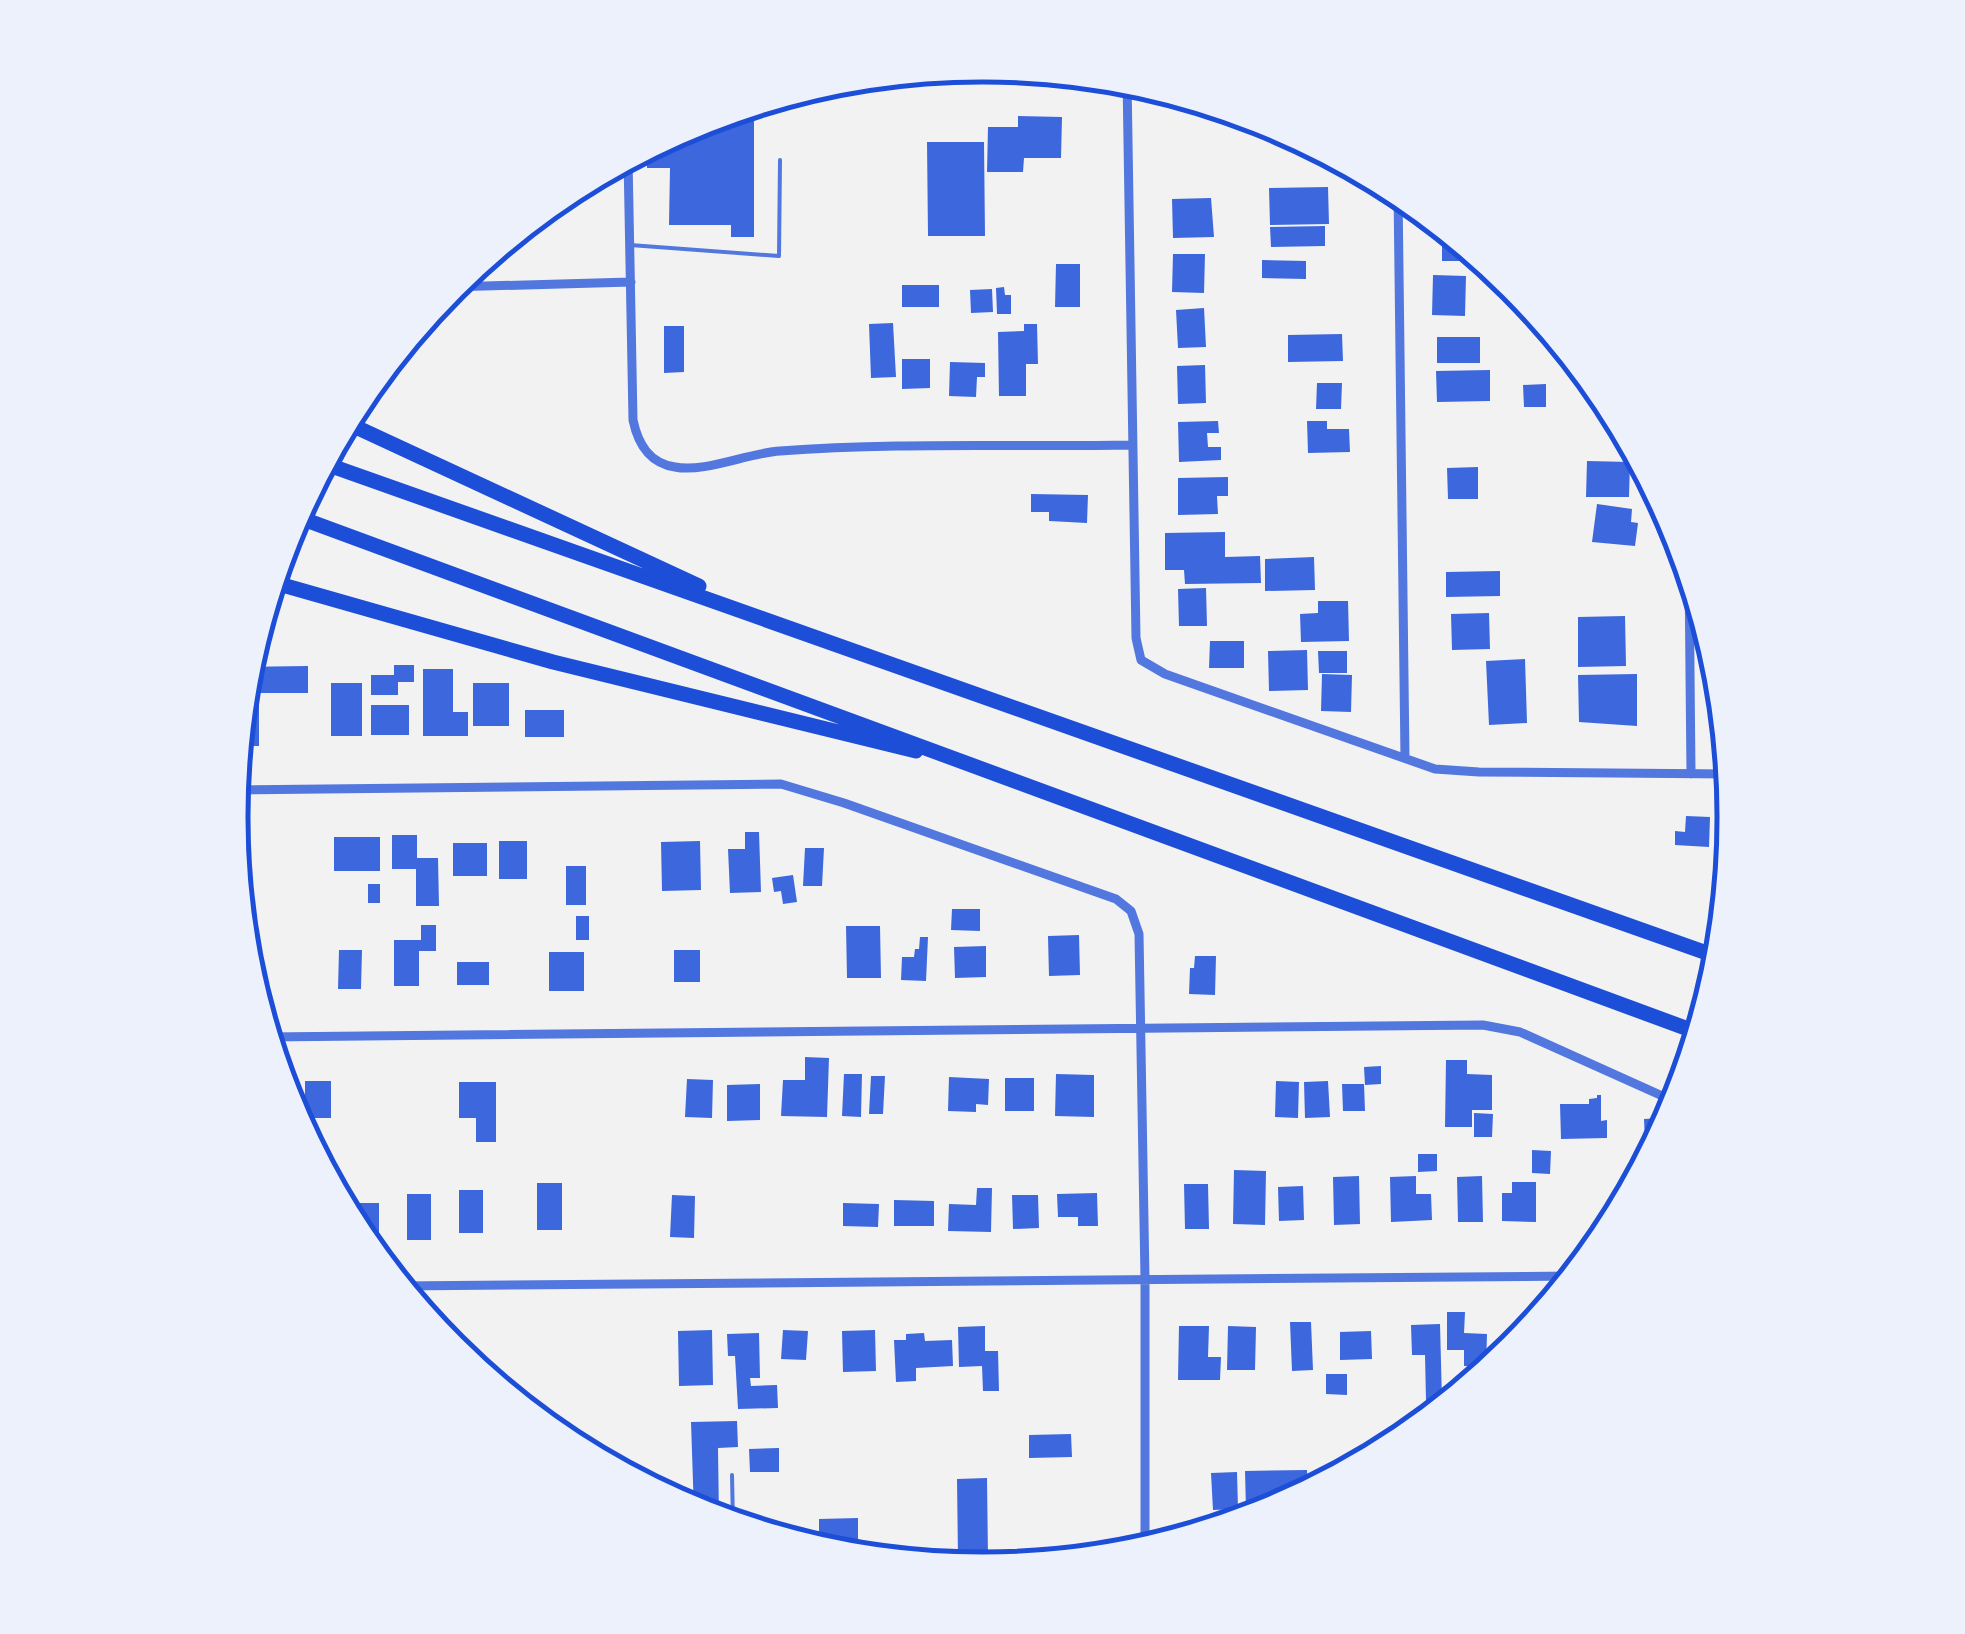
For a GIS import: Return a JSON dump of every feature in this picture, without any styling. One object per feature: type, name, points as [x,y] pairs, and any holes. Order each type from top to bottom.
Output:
[{"type":"highway","points":[[359,429],[780,624]]},
{"type":"highway","points":[[337,468],[1704,952]]},
{"type":"highway","points":[[311,522],[1686,1028]]},
{"type":"highway","points":[[286,586],[553,662],[989,770]]},
{"type":"street","points":[[1127,97],[1136,638],[1142,660],[1178,679],[1435,769],[1715,774]]},
{"type":"street","points":[[628,174],[632,420],[646,453],[661,464],[684,468],[778,451],[1131,445]]},
{"type":"street","points":[[1398,211],[1404,758]]},
{"type":"street","points":[[476,285],[631,282]]},
{"type":"street","points":[[1689,619],[1691,774]]},
{"type":"street","points":[[249,790],[780,784],[1116,900],[1131,910],[1139,934],[1145,1533]]},
{"type":"street","points":[[282,1037],[1482,1024],[1520,1032],[1662,1096]]},
{"type":"street","points":[[418,1286],[1555,1276]]},
{"type":"lane","points":[[630,245],[779,256],[780,160]]},
{"type":"lane","points":[[732,1475],[733,1508]]},
{"type":"building","points":[[1018,116],[1062,117],[1061,158],[1024,158],[1023,172],[987,172],[988,127],[1018,127]]},
{"type":"building","points":[[754,119],[754,237],[731,237],[731,225],[669,225],[670,168],[647,168],[647,164],[701,138]]},
{"type":"building","points":[[927,142],[984,142],[985,236],[928,236]]},
{"type":"building","points":[[1328,187],[1329,224],[1270,225],[1269,188]]},
{"type":"building","points":[[1211,198],[1214,237],[1173,238],[1172,199]]},
{"type":"building","points":[[1325,226],[1325,246],[1271,247],[1270,227]]},
{"type":"building","points":[[1442,244],[1462,261],[1442,261]]},
{"type":"building","points":[[1173,254],[1205,254],[1204,293],[1172,292]]},
{"type":"building","points":[[1262,260],[1306,261],[1306,279],[1262,278]]},
{"type":"building","points":[[1056,264],[1080,264],[1080,307],[1055,307]]},
{"type":"building","points":[[1433,275],[1466,276],[1465,316],[1432,315]]},
{"type":"building","points":[[902,285],[939,285],[939,307],[902,307]]},
{"type":"building","points":[[1004,287],[1005,295],[1011,295],[1011,314],[997,314],[996,288]]},
{"type":"building","points":[[992,289],[993,312],[971,313],[970,290]]},
{"type":"building","points":[[1204,308],[1206,347],[1178,348],[1176,310]]},
{"type":"building","points":[[893,323],[896,377],[871,378],[869,324]]},
{"type":"building","points":[[1024,324],[1037,324],[1038,364],[1026,364],[1026,396],[999,396],[998,332],[1024,331]]},
{"type":"building","points":[[664,326],[684,326],[684,372],[664,373]]},
{"type":"building","points":[[1342,334],[1343,361],[1288,362],[1288,335]]},
{"type":"building","points":[[1437,337],[1480,337],[1480,363],[1437,363]]},
{"type":"building","points":[[902,359],[930,359],[930,388],[902,389]]},
{"type":"building","points":[[950,362],[985,363],[985,377],[977,377],[976,397],[949,396]]},
{"type":"building","points":[[1205,365],[1206,403],[1178,404],[1177,366]]},
{"type":"building","points":[[1490,370],[1490,401],[1437,402],[1436,371]]},
{"type":"building","points":[[1317,383],[1342,383],[1341,409],[1316,409]]},
{"type":"building","points":[[1546,384],[1546,407],[1524,407],[1523,385]]},
{"type":"building","points":[[1218,421],[1219,433],[1207,433],[1208,447],[1221,447],[1221,460],[1179,462],[1178,422]]},
{"type":"building","points":[[1307,421],[1327,421],[1327,429],[1349,429],[1350,452],[1308,453]]},
{"type":"building","points":[[1587,461],[1625,462],[1630,471],[1629,497],[1586,497]]},
{"type":"building","points":[[1478,467],[1478,499],[1448,499],[1447,468]]},
{"type":"building","points":[[1228,477],[1228,496],[1217,496],[1218,514],[1178,515],[1178,478]]},
{"type":"building","points":[[1031,494],[1088,495],[1087,523],[1049,521],[1049,512],[1031,512]]},
{"type":"building","points":[[1597,504],[1632,509],[1631,522],[1638,523],[1635,546],[1592,542]]},
{"type":"building","points":[[1225,532],[1225,557],[1260,556],[1261,583],[1185,584],[1184,570],[1165,570],[1165,533]]},
{"type":"building","points":[[1314,557],[1315,590],[1265,591],[1265,559]]},
{"type":"building","points":[[1500,571],[1500,596],[1446,597],[1446,572]]},
{"type":"building","points":[[1206,588],[1207,626],[1179,626],[1178,589]]},
{"type":"building","points":[[1318,601],[1348,601],[1349,641],[1301,642],[1300,614],[1318,613]]},
{"type":"building","points":[[1489,613],[1490,649],[1452,650],[1451,614]]},
{"type":"building","points":[[1625,616],[1626,666],[1578,667],[1578,617]]},
{"type":"building","points":[[1210,641],[1244,641],[1244,668],[1209,668]]},
{"type":"building","points":[[1307,650],[1308,690],[1269,691],[1268,651]]},
{"type":"building","points":[[1318,651],[1347,651],[1347,673],[1319,673]]},
{"type":"building","points":[[1525,659],[1527,723],[1489,725],[1486,661]]},
{"type":"building","points":[[394,665],[414,665],[414,682],[398,682],[398,695],[371,695],[371,675],[394,675]]},
{"type":"building","points":[[308,666],[308,693],[259,693],[259,746],[252,746],[254,721],[262,674],[264,667]]},
{"type":"building","points":[[423,669],[453,669],[453,712],[468,712],[468,736],[423,736]]},
{"type":"building","points":[[1322,674],[1352,675],[1351,712],[1321,711]]},
{"type":"building","points":[[1637,674],[1637,726],[1579,722],[1578,675]]},
{"type":"building","points":[[331,683],[362,683],[362,736],[331,736]]},
{"type":"building","points":[[473,683],[509,683],[509,726],[473,726]]},
{"type":"building","points":[[371,705],[409,705],[409,735],[371,735]]},
{"type":"building","points":[[525,710],[564,710],[564,737],[525,737]]},
{"type":"building","points":[[1686,816],[1710,817],[1709,847],[1675,845],[1675,831],[1685,832]]},
{"type":"building","points":[[745,832],[759,832],[761,892],[730,893],[728,849],[745,849]]},
{"type":"building","points":[[392,835],[417,835],[417,858],[438,858],[439,906],[416,906],[416,869],[392,869]]},
{"type":"building","points":[[334,837],[380,837],[380,871],[334,871]]},
{"type":"building","points":[[499,841],[527,841],[527,879],[499,879]]},
{"type":"building","points":[[700,841],[701,890],[662,891],[661,842]]},
{"type":"building","points":[[453,843],[487,843],[487,876],[453,876]]},
{"type":"building","points":[[805,848],[824,848],[822,886],[803,886]]},
{"type":"building","points":[[566,866],[586,866],[586,905],[566,905]]},
{"type":"building","points":[[793,875],[797,902],[783,904],[781,891],[774,892],[772,878]]},
{"type":"building","points":[[368,884],[380,884],[380,903],[368,903]]},
{"type":"building","points":[[952,909],[980,909],[980,931],[951,930]]},
{"type":"building","points":[[576,916],[589,916],[589,940],[576,940]]},
{"type":"building","points":[[421,925],[436,925],[436,951],[419,951],[419,986],[394,986],[394,940],[421,940]]},
{"type":"building","points":[[846,926],[880,926],[881,978],[847,978]]},
{"type":"building","points":[[1079,935],[1080,975],[1049,976],[1048,936]]},
{"type":"building","points":[[920,937],[928,937],[926,981],[901,980],[902,957],[914,957]]},
{"type":"building","points":[[986,946],[986,977],[955,978],[954,947]]},
{"type":"building","points":[[339,950],[362,950],[361,989],[338,989]]},
{"type":"building","points":[[674,950],[700,950],[700,982],[674,982]]},
{"type":"building","points":[[549,952],[584,952],[584,991],[549,991]]},
{"type":"building","points":[[1195,956],[1216,956],[1215,995],[1189,994],[1190,968],[1194,968]]},
{"type":"building","points":[[457,962],[489,962],[489,985],[457,985]]},
{"type":"building","points":[[805,1057],[829,1058],[827,1117],[781,1116],[783,1080],[805,1080]]},
{"type":"building","points":[[1446,1060],[1467,1060],[1467,1074],[1492,1075],[1492,1110],[1472,1110],[1472,1127],[1445,1127]]},
{"type":"building","points":[[1381,1066],[1381,1084],[1365,1085],[1364,1067]]},
{"type":"building","points":[[844,1074],[862,1074],[861,1117],[842,1116]]},
{"type":"building","points":[[1056,1074],[1094,1075],[1094,1117],[1055,1116]]},
{"type":"building","points":[[871,1076],[885,1076],[883,1114],[869,1114]]},
{"type":"building","points":[[949,1077],[989,1079],[988,1105],[976,1104],[976,1112],[948,1111]]},
{"type":"building","points":[[1005,1078],[1034,1078],[1034,1111],[1005,1111]]},
{"type":"building","points":[[687,1079],[713,1080],[712,1118],[685,1117]]},
{"type":"building","points":[[305,1081],[331,1081],[331,1118],[313,1118],[305,1100]]},
{"type":"building","points":[[1276,1081],[1299,1082],[1298,1118],[1275,1117]]},
{"type":"building","points":[[1328,1081],[1330,1117],[1305,1118],[1304,1082]]},
{"type":"building","points":[[459,1082],[496,1082],[496,1142],[476,1142],[476,1118],[459,1118]]},
{"type":"building","points":[[760,1084],[760,1120],[727,1121],[727,1085]]},
{"type":"building","points":[[1342,1084],[1364,1084],[1365,1111],[1343,1111]]},
{"type":"building","points":[[1601,1095],[1601,1121],[1607,1120],[1607,1138],[1561,1139],[1560,1104],[1589,1104],[1589,1099]]},
{"type":"building","points":[[1474,1113],[1493,1114],[1492,1137],[1474,1137]]},
{"type":"building","points":[[1532,1150],[1551,1151],[1550,1174],[1532,1173]]},
{"type":"building","points":[[1418,1154],[1437,1154],[1437,1171],[1418,1172]]},
{"type":"building","points":[[1234,1170],[1266,1171],[1265,1225],[1233,1224]]},
{"type":"building","points":[[1359,1176],[1360,1224],[1334,1225],[1333,1177]]},
{"type":"building","points":[[1416,1176],[1416,1194],[1431,1194],[1432,1220],[1391,1222],[1390,1177]]},
{"type":"building","points":[[1482,1176],[1483,1222],[1458,1222],[1457,1177]]},
{"type":"building","points":[[1512,1182],[1536,1182],[1536,1222],[1502,1221],[1502,1193],[1512,1193]]},
{"type":"building","points":[[537,1183],[562,1183],[562,1230],[537,1230]]},
{"type":"building","points":[[1184,1184],[1208,1184],[1209,1229],[1185,1229]]},
{"type":"building","points":[[1303,1186],[1304,1220],[1279,1221],[1278,1187]]},
{"type":"building","points":[[977,1188],[992,1188],[991,1232],[948,1231],[949,1204],[976,1205]]},
{"type":"building","points":[[459,1190],[483,1190],[483,1233],[459,1233]]},
{"type":"building","points":[[1097,1193],[1098,1226],[1078,1226],[1078,1217],[1058,1217],[1057,1194]]},
{"type":"building","points":[[407,1194],[431,1194],[431,1240],[407,1240]]},
{"type":"building","points":[[672,1195],[695,1196],[694,1238],[670,1237]]},
{"type":"building","points":[[1012,1195],[1038,1195],[1039,1228],[1013,1229]]},
{"type":"building","points":[[894,1200],[934,1201],[934,1226],[894,1226]]},
{"type":"building","points":[[358,1203],[379,1203],[379,1235]]},
{"type":"building","points":[[843,1203],[879,1204],[878,1227],[843,1226]]},
{"type":"building","points":[[1447,1312],[1465,1312],[1464,1333],[1487,1334],[1486,1351],[1470,1366],[1464,1366],[1464,1350],[1447,1350]]},
{"type":"building","points":[[1290,1322],[1311,1322],[1313,1370],[1292,1371]]},
{"type":"building","points":[[1440,1324],[1442,1390],[1429,1401],[1425,1355],[1412,1355],[1411,1325]]},
{"type":"building","points":[[985,1326],[985,1351],[998,1351],[999,1391],[983,1391],[982,1366],[959,1367],[958,1327]]},
{"type":"building","points":[[1179,1326],[1209,1326],[1208,1357],[1221,1357],[1220,1380],[1178,1380]]},
{"type":"building","points":[[1228,1326],[1256,1327],[1255,1370],[1227,1370]]},
{"type":"building","points":[[712,1330],[713,1385],[679,1386],[678,1331]]},
{"type":"building","points":[[783,1330],[808,1331],[806,1360],[781,1359]]},
{"type":"building","points":[[875,1330],[876,1371],[843,1372],[842,1331]]},
{"type":"building","points":[[1371,1331],[1372,1359],[1340,1360],[1340,1332]]},
{"type":"building","points":[[759,1333],[760,1378],[750,1378],[751,1386],[777,1385],[778,1408],[738,1409],[735,1356],[728,1356],[727,1334]]},
{"type":"building","points":[[924,1333],[925,1341],[952,1340],[953,1366],[916,1368],[916,1381],[896,1382],[894,1340],[906,1340],[906,1334]]},
{"type":"building","points":[[1326,1374],[1347,1374],[1347,1395],[1326,1394]]},
{"type":"building","points":[[737,1421],[738,1447],[718,1448],[719,1503],[693,1492],[691,1422]]},
{"type":"building","points":[[1071,1434],[1072,1457],[1029,1458],[1029,1435]]},
{"type":"building","points":[[779,1448],[779,1472],[750,1472],[749,1449]]},
{"type":"building","points":[[1307,1470],[1307,1476],[1246,1503],[1245,1471]]},
{"type":"building","points":[[1237,1472],[1238,1506],[1213,1510],[1211,1473]]},
{"type":"building","points":[[987,1478],[988,1552],[958,1551],[957,1479]]},
{"type":"building","points":[[858,1518],[858,1540],[819,1532],[819,1519]]}]
